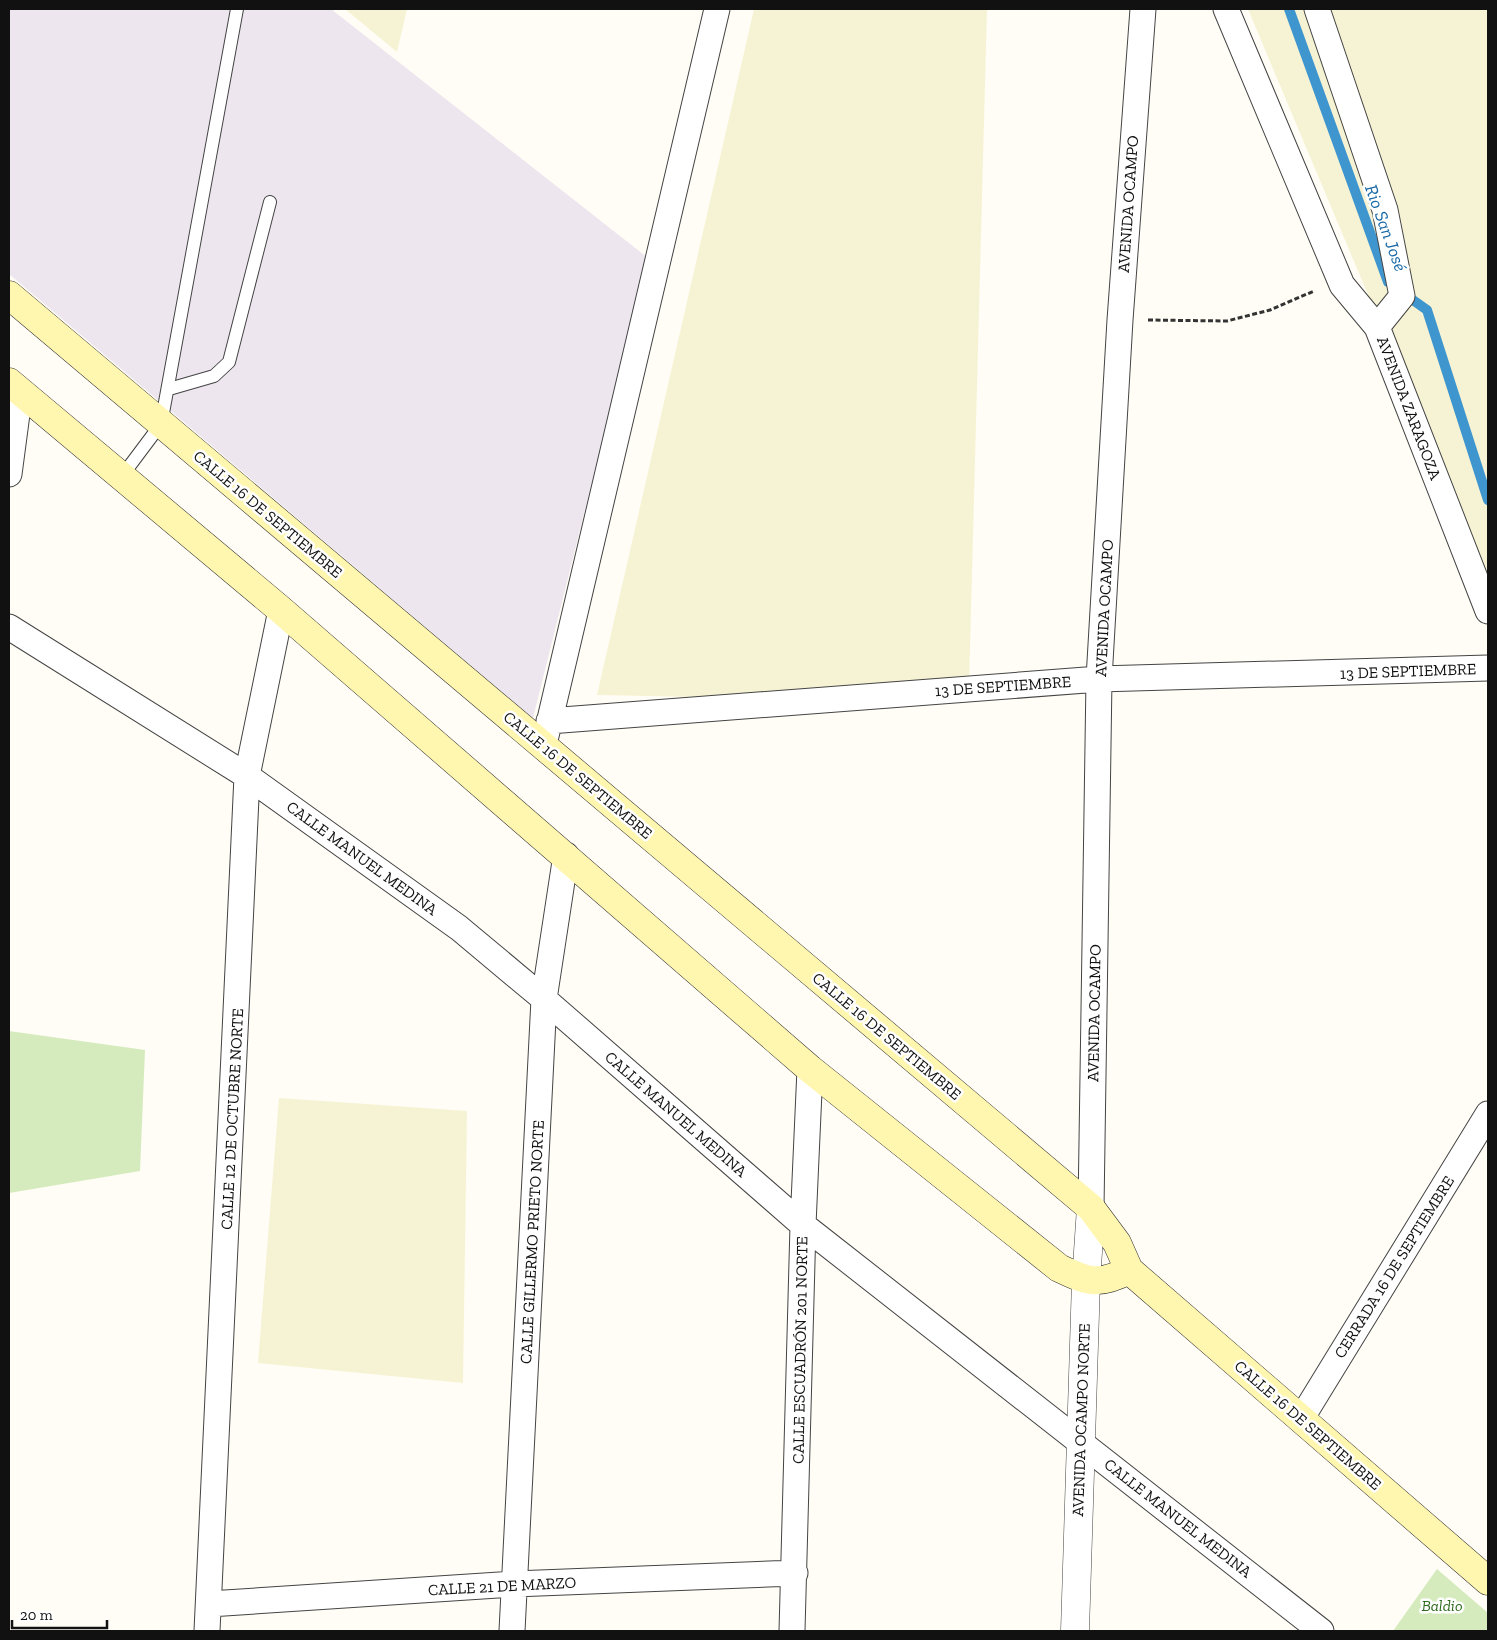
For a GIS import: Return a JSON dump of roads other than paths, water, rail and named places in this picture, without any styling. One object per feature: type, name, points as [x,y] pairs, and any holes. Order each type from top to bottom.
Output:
[{"type":"main road","name":"CALLE 16 DE SEPTIEMBRE","points":[[9,295],[161,424],[546,733],[1090,1208],[1117,1243],[1129,1270],[1488,1580]]},
{"type":"main road","points":[[14,386],[280,610],[566,855],[810,1069],[1059,1268],[1086,1281],[1109,1280],[1129,1270]]},
{"type":"street","points":[[546,733],[717,9]]},
{"type":"street","name":"AVENIDA OCAMPO","points":[[1090,1208],[1100,679],[1120,320],[1143,9]]},
{"type":"street","points":[[1226,9],[1342,285],[1377,327]]},
{"type":"street","name":"AVENIDA ZARAGOZA","points":[[1317,9],[1386,210],[1402,296],[1377,327],[1488,611]]},
{"type":"street","points":[[9,474],[14,386]]},
{"type":"street","name":"CALLE 12 DE OCTUBRE NORTE","points":[[207,1631],[210,1604],[247,776],[280,610]]},
{"type":"street","name":"CALLE MANUEL MEDINA","points":[[9,627],[247,776],[459,928],[544,999],[803,1225],[1321,1631]]},
{"type":"street","name":"13 DE SEPTIEMBRE","points":[[546,733],[1100,679],[1488,668]]},
{"type":"street","name":"CALLE GILLERMO PRIETO NORTE","points":[[512,1631],[544,999],[566,855]]},
{"type":"street","name":"CALLE ESCUADRÓN 201 NORTE","points":[[792,1631],[803,1225],[810,1069]]},
{"type":"street","name":"CERRADA 16 DE SEPTIEMBRE","points":[[1301,1419],[1488,1114]]},
{"type":"street","name":"AVENIDA OCAMPO NORTE","points":[[1075,1631],[1090,1208]]},
{"type":"street","name":"CALLE 21 DE MARZO","points":[[210,1604],[514,1584],[795,1573]]},
{"type":"lane","points":[[122,476],[161,424],[169,389],[237,9]]},
{"type":"lane","points":[[169,389],[214,376],[229,362],[270,202]]},
{"type":"waterway","name":"Rio San José","points":[[1289,9],[1388,282]]},
{"type":"waterway","name":"Rio San José","points":[[1403,293],[1427,310],[1488,500]]},
{"type":"park label","name":"Baldio","points":[[1442,1605]]}]
